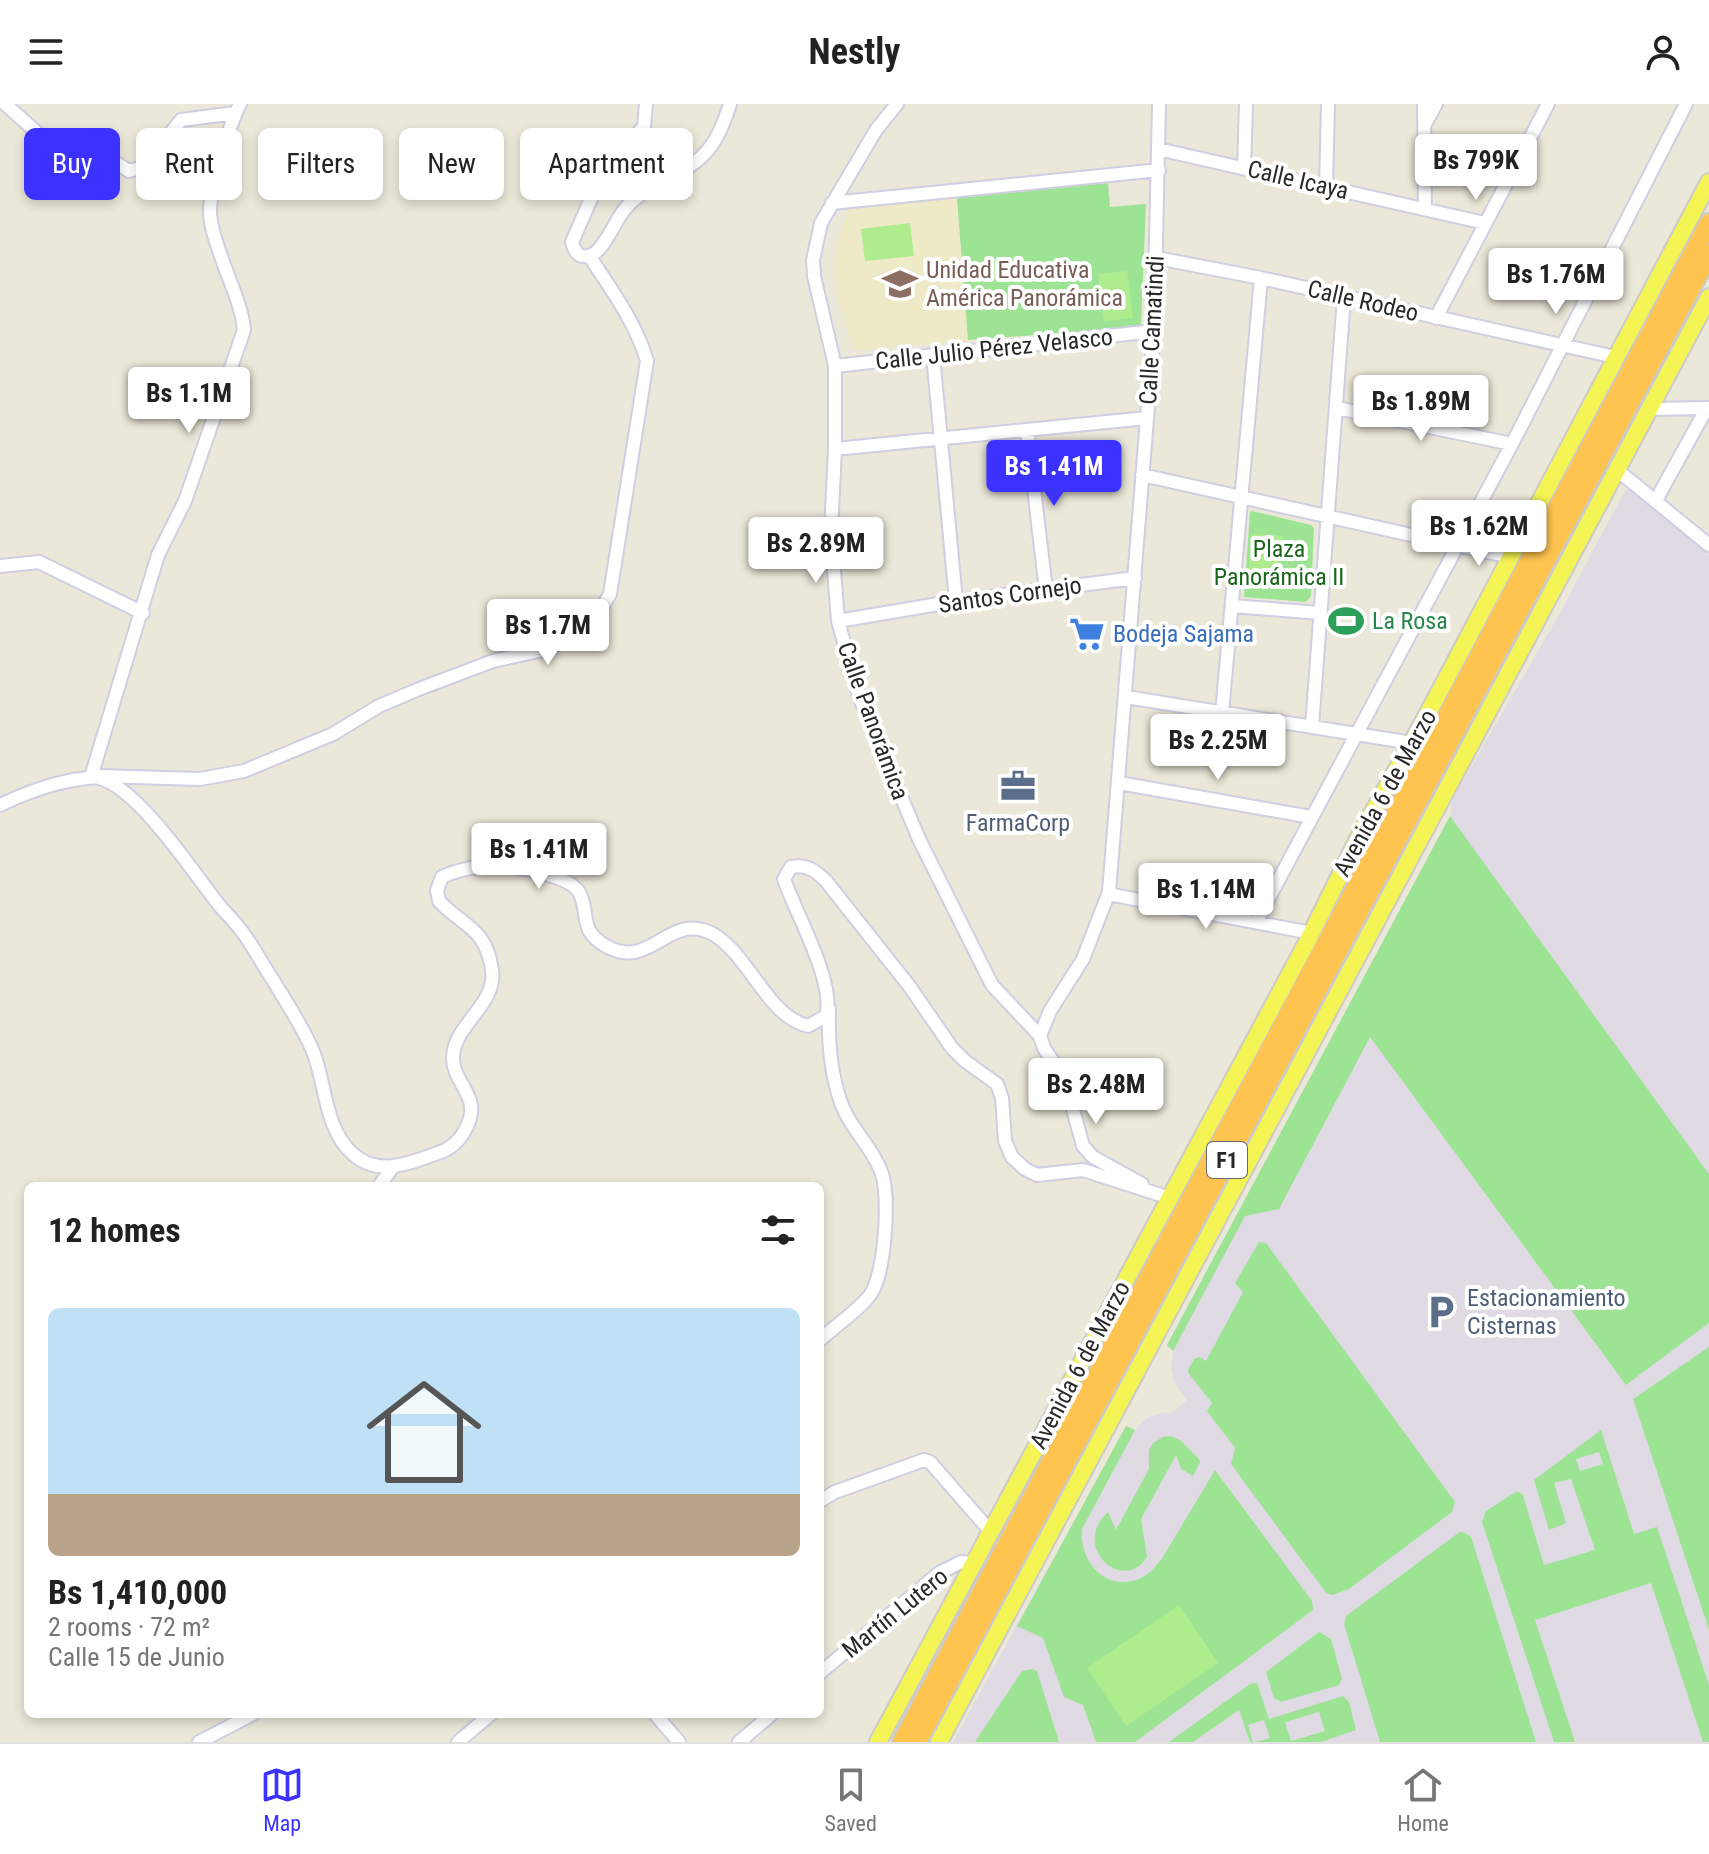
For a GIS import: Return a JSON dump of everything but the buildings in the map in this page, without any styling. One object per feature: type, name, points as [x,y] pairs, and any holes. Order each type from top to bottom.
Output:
[{"type":"highway","name":"Avenida 6 de Marzo","points":[[917,1742],[1699,261],[1709,223]]},
{"type":"highway","name":"Avenida 6 de Marzo","points":[[902,1742],[1699,261]]},
{"type":"main road","name":"Avenida 6 de Marzo","points":[[878,1742],[1709,182]]},
{"type":"main road","name":"Avenida 6 de Marzo","points":[[939,1742],[1709,297]]},
{"type":"street","points":[[5,104],[42,137],[104,155],[123,169],[132,171],[144,167],[181,120],[238,109],[210,209],[211,225],[243,316],[244,330],[185,501],[158,555],[95,777]]},
{"type":"street","points":[[646,104],[644,126],[597,185],[572,242],[581,256],[590,257],[599,250],[626,207],[640,195],[681,172],[711,149],[721,132],[730,104]]},
{"type":"street","name":"Calle Panorámica","points":[[897,104],[876,130],[821,223],[813,260],[835,366],[831,532],[838,621],[859,696],[919,839],[992,985],[1040,1036]]},
{"type":"street","name":"Calle Camatindi","points":[[1040,1036],[1050,1011],[1083,959],[1108,894],[1154,331],[1159,104]]},
{"type":"street","points":[[1244,168],[1246,104]]},
{"type":"street","points":[[1326,187],[1328,104]]},
{"type":"street","points":[[1424,104],[1425,209]]},
{"type":"street","points":[[1424,127],[1436,104]]},
{"type":"street","points":[[1436,318],[1548,104]]},
{"type":"street","points":[[1256,922],[1512,444],[1686,104]]},
{"type":"street","name":"Calle Icaya","points":[[1158,149],[1485,223]]},
{"type":"street","points":[[832,203],[1159,170]]},
{"type":"street","points":[[0,805],[32,790],[80,778],[115,775],[200,779],[244,771],[333,734],[379,706],[419,689],[493,661],[543,650],[590,628],[610,594],[647,361],[640,335],[590,257]]},
{"type":"street","name":"Calle Rodeo","points":[[1157,258],[1261,278],[1615,357]]},
{"type":"street","points":[[1222,713],[1261,278]]},
{"type":"street","points":[[1312,727],[1344,297]]},
{"type":"street","name":"Calle Julio Pérez Velasco","points":[[835,366],[1154,331]]},
{"type":"street","points":[[933,355],[956,601]]},
{"type":"street","points":[[1337,408],[1512,444]]},
{"type":"street","points":[[1649,409],[1708,408]]},
{"type":"street","points":[[1656,500],[1708,408]]},
{"type":"street","points":[[835,449],[1147,418]]},
{"type":"street","points":[[1027,430],[1046,590]]},
{"type":"street","points":[[1616,469],[1709,545]]},
{"type":"street","points":[[1142,475],[1510,557]]},
{"type":"street","points":[[0,566],[39,562],[143,613]]},
{"type":"street","name":"Santos Cornejo","points":[[838,621],[956,601],[1135,578]]},
{"type":"street","points":[[1233,606],[1320,613]]},
{"type":"street","points":[[1126,697],[1412,743]]},
{"type":"street","points":[[95,777],[135,800],[186,858],[241,931],[297,1018],[314,1054],[333,1123],[351,1154],[368,1164],[393,1167],[449,1148],[463,1134],[470,1116],[470,1101],[453,1066],[453,1052],[463,1030],[490,990],[493,973],[488,953],[477,933],[439,901],[437,890],[442,877],[456,870],[501,866],[571,883],[580,893],[584,920],[593,936],[607,947],[629,954],[644,952],[670,933],[685,928],[701,929],[716,936],[788,1017],[799,1024],[808,1026],[820,1021],[826,1016],[829,1006]]},
{"type":"street","points":[[1119,783],[1311,817]]},
{"type":"street","points":[[824,1337],[862,1304],[875,1287],[881,1270],[885,1204],[882,1173],[850,1125],[840,1099],[828,1046],[829,1006],[818,963],[784,879],[791,867],[809,867],[826,881],[910,987],[952,1048],[997,1084],[1002,1098],[1005,1141],[1012,1157],[1025,1169],[1037,1175],[1083,1170],[1170,1198]]},
{"type":"street","points":[[1108,894],[1311,933]]},
{"type":"street","points":[[1040,1036],[1044,1048],[1065,1080],[1083,1146],[1093,1157],[1170,1198]]},
{"type":"street","points":[[382,1182],[393,1167]]},
{"type":"street","points":[[824,1499],[924,1460],[930,1462],[991,1532]]},
{"type":"street","name":"Martín Lutero","points":[[824,1670],[939,1573],[961,1562],[975,1563]]},
{"type":"street","points":[[199,1742],[245,1718]]},
{"type":"street","points":[[458,1742],[486,1718]]},
{"type":"street","points":[[658,1718],[679,1742]]},
{"type":"street","points":[[739,1742],[767,1718]]},
{"type":"shaded area","name":"Unidad Educativa América Panorámica","points":[[957,198],[968,340],[854,350],[837,297],[834,271],[836,244],[847,212],[851,207]]},
{"type":"shaded area","points":[[1628,485],[1709,553],[1709,1742],[953,1742],[1126,1426],[1135,1430],[1147,1418],[1163,1412],[1170,1414],[1187,1400],[1174,1382],[1171,1367],[1173,1351],[1167,1345],[1450,816],[1452,800],[1561,611]]},
{"type":"green space","points":[[1108,183],[1110,207],[1146,204],[1141,327],[968,340],[957,198]]},
{"type":"green space","points":[[910,223],[914,256],[865,261],[861,229]]},
{"type":"green space","points":[[1127,271],[1133,318],[1104,321],[1098,274]]},
{"type":"green space","name":"Plaza Panorámica II","points":[[1252,511],[1314,528],[1311,596],[1306,602],[1244,597]]},
{"type":"green space","points":[[1252,534],[1283,536],[1278,585],[1247,583]]},
{"type":"green space","points":[[1450,816],[1709,1174],[1709,1323],[1626,1385],[1370,1037],[1279,1209],[1245,1216],[1173,1351],[1167,1345]]},
{"type":"green space","points":[[1259,1242],[1266,1243],[1455,1502],[1452,1512],[1349,1589],[1333,1595],[1326,1593],[1231,1464],[1235,1448],[1207,1411],[1212,1403],[1188,1370],[1194,1359],[1200,1357],[1206,1361],[1243,1292],[1235,1283]]},
{"type":"green space","points":[[1709,1347],[1709,1630],[1633,1399]]},
{"type":"green space","points":[[1126,1426],[1135,1430],[1082,1529],[1085,1551],[1096,1570],[1113,1581],[1124,1582],[1140,1579],[1150,1572],[1161,1560],[1215,1470],[1312,1601],[1313,1610],[1135,1742],[1096,1742],[1083,1705],[1064,1697],[1043,1638],[1017,1626]]},
{"type":"green space","points":[[1601,1430],[1634,1534],[1657,1527],[1709,1685],[1709,1742],[1703,1742],[1651,1583],[1535,1620],[1575,1742],[1554,1742],[1482,1522],[1486,1511],[1517,1491],[1523,1495],[1544,1565],[1595,1550],[1571,1479],[1554,1483],[1566,1523],[1549,1530],[1534,1480]],"holes":[[[1599,1452],[1603,1464],[1580,1471],[1576,1459]]]},
{"type":"green space","points":[[1170,1436],[1180,1440],[1200,1462],[1193,1476],[1181,1469],[1176,1455],[1141,1519],[1147,1557],[1137,1567],[1125,1571],[1114,1568],[1104,1562],[1097,1551],[1095,1539],[1098,1525],[1108,1512],[1116,1530],[1149,1469],[1149,1450],[1153,1443]]},
{"type":"green space","points":[[1461,1531],[1471,1537],[1536,1742],[1380,1742],[1344,1624],[1346,1616]]},
{"type":"green space","points":[[1179,1605],[1218,1663],[1126,1726],[1087,1668]]},
{"type":"green space","points":[[1319,1632],[1331,1639],[1342,1679],[1339,1685],[1281,1702],[1274,1698],[1266,1672]]},
{"type":"green space","points":[[1022,1671],[1037,1671],[1059,1742],[975,1742]]},
{"type":"green space","points":[[1257,1683],[1269,1719],[1343,1696],[1349,1702],[1356,1730],[1321,1742],[1255,1742],[1270,1738],[1264,1720],[1248,1725],[1253,1742],[1250,1742],[1239,1710],[1193,1742],[1169,1742],[1250,1684]],"holes":[[[1319,1712],[1325,1731],[1291,1741],[1285,1722]]]},
{"type":"place","name":"Unidad Educativa América Panorámica","points":[[900,284]]},
{"type":"place","name":"La Rosa","points":[[1346,621]]},
{"type":"place","name":"Bodeja Sajama","points":[[1087,634]]},
{"type":"place","name":"FarmaCorp","points":[[1018,786]]},
{"type":"place","name":"Estacionamiento Cisternas","points":[[1441,1312]]}]
